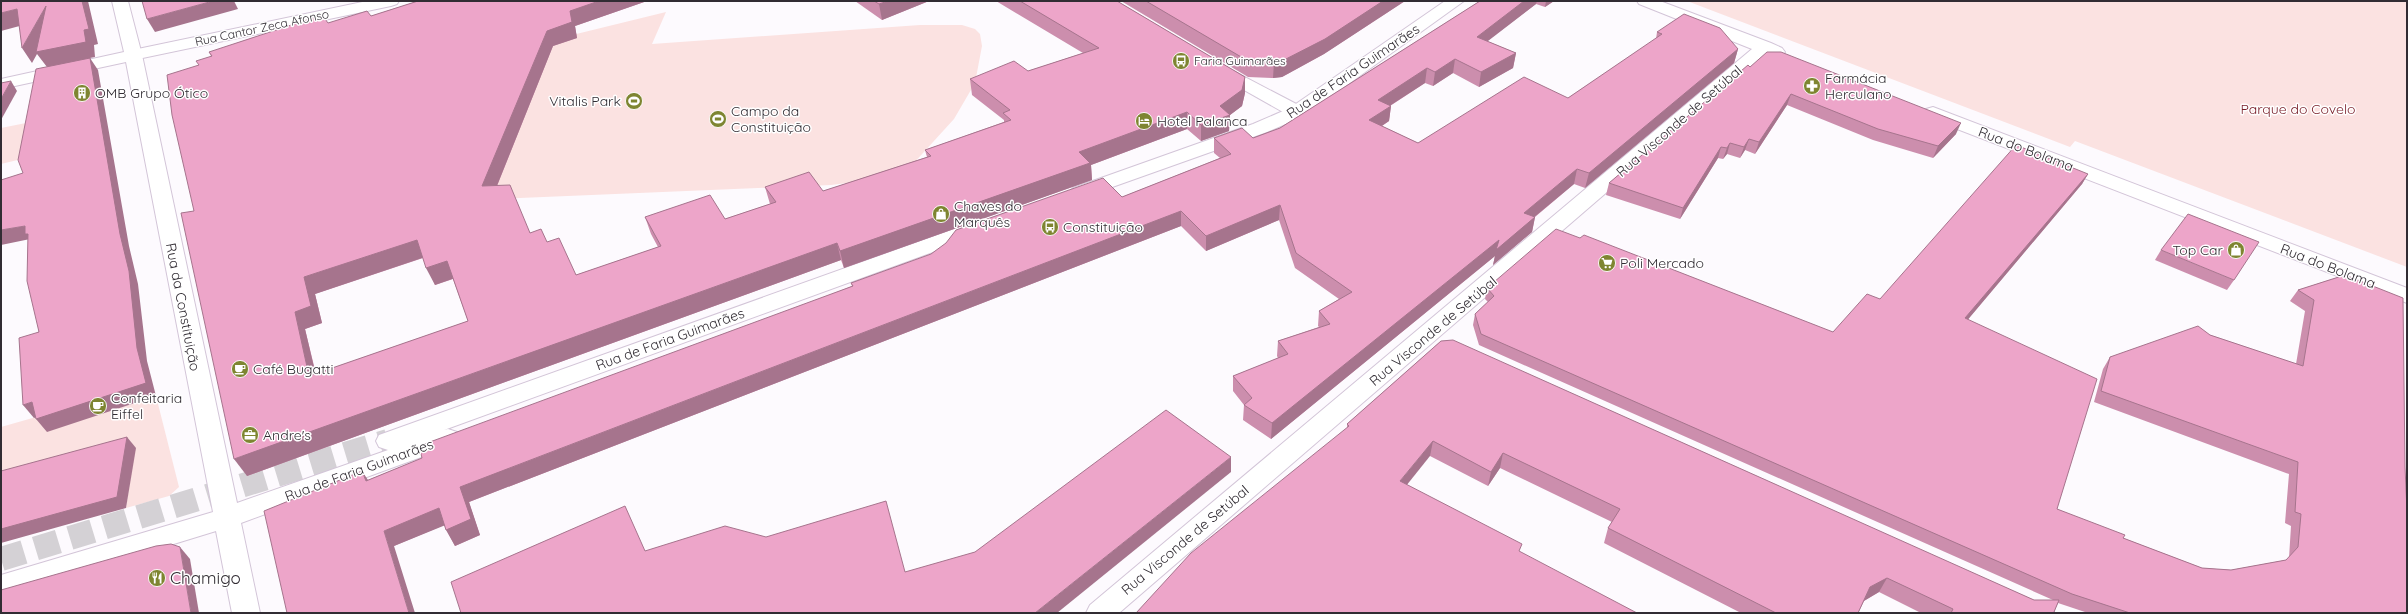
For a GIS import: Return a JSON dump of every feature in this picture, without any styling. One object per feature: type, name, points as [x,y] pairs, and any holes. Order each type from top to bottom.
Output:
[{"type":"main road","name":"Rua da Constituição","points":[[120,1],[133,55],[225,518],[246,613]]},
{"type":"main road","name":"Rua Cantor Zeca Afonso","points":[[1,84],[391,1]]},
{"type":"main road","name":"Rua de Faria Guimarães","points":[[1065,197],[1260,128],[1297,112],[1456,1]]},
{"type":"main road","points":[[1645,1],[1794,59]]},
{"type":"main road","name":"Rua Visconde de Setúbal","points":[[1100,613],[1440,339],[1765,47]]},
{"type":"main road","points":[[1206,61],[1297,112]]},
{"type":"main road","name":"Rua do Bolama","points":[[1920,108],[2407,296]]},
{"type":"main road","name":"Rua de Faria Guimarães","points":[[388,441],[998,221]]},
{"type":"main road","name":"Rua de Faria Guimarães","points":[[1,586],[225,518],[926,263],[941,252],[953,237]]},
{"type":"green space","name":"Parque do Covelo","points":[[1687,1],[2407,1],[2407,267],[2075,141],[2070,147]]},
{"type":"green space","name":"Vitalis Park","points":[[666,12],[652,44],[920,25],[962,25],[975,29],[980,34],[982,46],[975,83],[954,119],[902,176],[831,185],[352,205],[182,131]]},
{"type":"green space","points":[[41,120],[30,157],[1,164],[1,128]]},
{"type":"green space","points":[[156,396],[179,487],[169,496],[126,508],[135,448],[1,483],[1,427],[43,415],[47,431]]},
{"type":"building","points":[[1,1],[82,1],[89,29],[84,30],[86,42],[36,52],[46,6],[22,48],[17,9],[1,13]]},
{"type":"building","points":[[142,1],[213,1],[147,19]]},
{"type":"building","points":[[418,1],[599,1],[570,11],[572,22],[547,31],[482,186],[510,185],[530,233],[541,229],[547,242],[559,238],[576,275],[661,246],[645,217],[710,195],[725,219],[776,202],[765,187],[809,172],[823,191],[931,156],[925,150],[1011,120],[1003,113],[1010,110],[970,79],[1014,61],[1028,71],[1099,48],[1020,1],[1117,1],[1245,77],[1242,90],[1220,106],[1230,115],[1201,125],[1187,112],[1079,152],[1090,163],[840,251],[837,243],[234,459],[181,213],[194,211],[172,115],[167,75],[199,65],[196,61],[212,56],[209,52],[322,15],[328,23],[367,11],[371,16]],"holes":[[[417,240],[426,268],[447,261],[468,321],[309,376],[295,312],[311,306],[304,277]]]},
{"type":"building","points":[[874,1],[888,1],[879,4]]},
{"type":"building","points":[[1146,1],[1383,1],[1325,39],[1282,61],[1274,62],[1248,61]]},
{"type":"building","points":[[1480,1],[1524,1],[1477,37],[1516,53],[1481,72],[1455,59],[1435,72],[1427,68],[1378,100],[1391,106],[1369,120],[1418,143],[1524,77],[1568,98],[1662,34],[1657,32],[1684,14],[1720,28],[1738,49],[1589,173],[1577,169],[1524,213],[1535,217],[1496,250],[1499,240],[1272,423],[1244,405],[1252,398],[1233,376],[1288,354],[1278,341],[1330,324],[1319,311],[1352,292],[1296,253],[1280,205],[1206,236],[1181,211],[460,487],[471,519],[446,530],[439,508],[384,531],[409,613],[287,613],[264,511],[362,471],[366,481],[422,458],[419,446],[853,286],[851,283],[931,254],[946,243],[956,230],[1103,178],[1122,197],[1231,154],[1214,138],[1242,128],[1253,138],[1280,128]]},
{"type":"building","points":[[1767,52],[1781,52],[1961,123],[1938,146],[1878,129],[1791,94],[1759,142],[1749,139],[1744,147],[1730,143],[1727,148],[1721,147],[1683,208],[1609,183],[1748,65],[1750,67]]},
{"type":"building","points":[[90,58],[120,234],[129,271],[137,348],[146,383],[36,419],[32,402],[23,405],[19,338],[39,332],[27,281],[28,234],[25,234],[25,226],[1,230],[1,180],[23,173],[18,160],[36,69]]},
{"type":"building","points":[[11,81],[1,99],[1,83]]},
{"type":"building","points":[[2016,145],[2088,174],[1965,318],[2097,379],[2057,509],[2125,535],[2123,538],[2202,568],[2231,570],[2286,560],[2298,547],[2301,514],[2295,512],[2298,462],[2101,391],[2110,357],[2198,326],[2210,335],[2303,366],[2314,300],[2298,290],[2345,275],[2403,298],[2407,511],[2407,613],[2130,613],[2072,594],[1481,334],[1475,314],[1494,296],[1487,288],[1556,229],[1580,238],[1584,235],[1833,332],[1867,294],[1880,299]]},
{"type":"building","points":[[2188,214],[2259,242],[2234,280],[2161,250]]},
{"type":"building","points":[[1453,340],[2034,600],[2059,600],[2054,612],[2056,613],[1951,613],[1953,609],[1887,578],[1870,587],[1858,613],[1776,613],[1608,528],[1620,509],[1503,453],[1491,472],[1433,441],[1400,481],[1522,544],[1519,551],[1637,613],[1136,613],[1191,553],[1349,426],[1347,424],[1441,341]]},
{"type":"building","points":[[1166,410],[1231,457],[1035,613],[461,613],[451,582],[625,506],[645,551],[725,526],[766,537],[886,501],[905,572],[975,552]]},
{"type":"building","points":[[127,437],[117,497],[1,529],[1,471]]},
{"type":"building","points":[[171,544],[180,547],[191,613],[1,613],[1,590],[156,546]]},
{"type":"tunnel","points":[[1,559],[388,441]]},
{"type":"place","name":"Faria Guimarães","points":[[1181,61]]},
{"type":"place","name":"Farmácia Herculano","points":[[1812,86]]},
{"type":"place","name":"OMB Grupo Ótico","points":[[82,93]]},
{"type":"place","name":"Vitalis Park","points":[[634,101]]},
{"type":"place","name":"Campo da Constituição","points":[[718,119]]},
{"type":"place","name":"Hotel Palanca","points":[[1144,121]]},
{"type":"place","name":"Chaves do Marquês","points":[[941,214]]},
{"type":"place","name":"Constituição","points":[[1050,227]]},
{"type":"place","name":"Top Car","points":[[2236,250]]},
{"type":"place","name":"Poli Mercado","points":[[1607,263]]},
{"type":"place","name":"Café Bugatti","points":[[240,369]]},
{"type":"place","name":"Confeitaria Eiffel","points":[[98,406]]},
{"type":"place","name":"Andre's","points":[[250,435]]},
{"type":"place","name":"Chamigo","points":[[157,578]]}]
